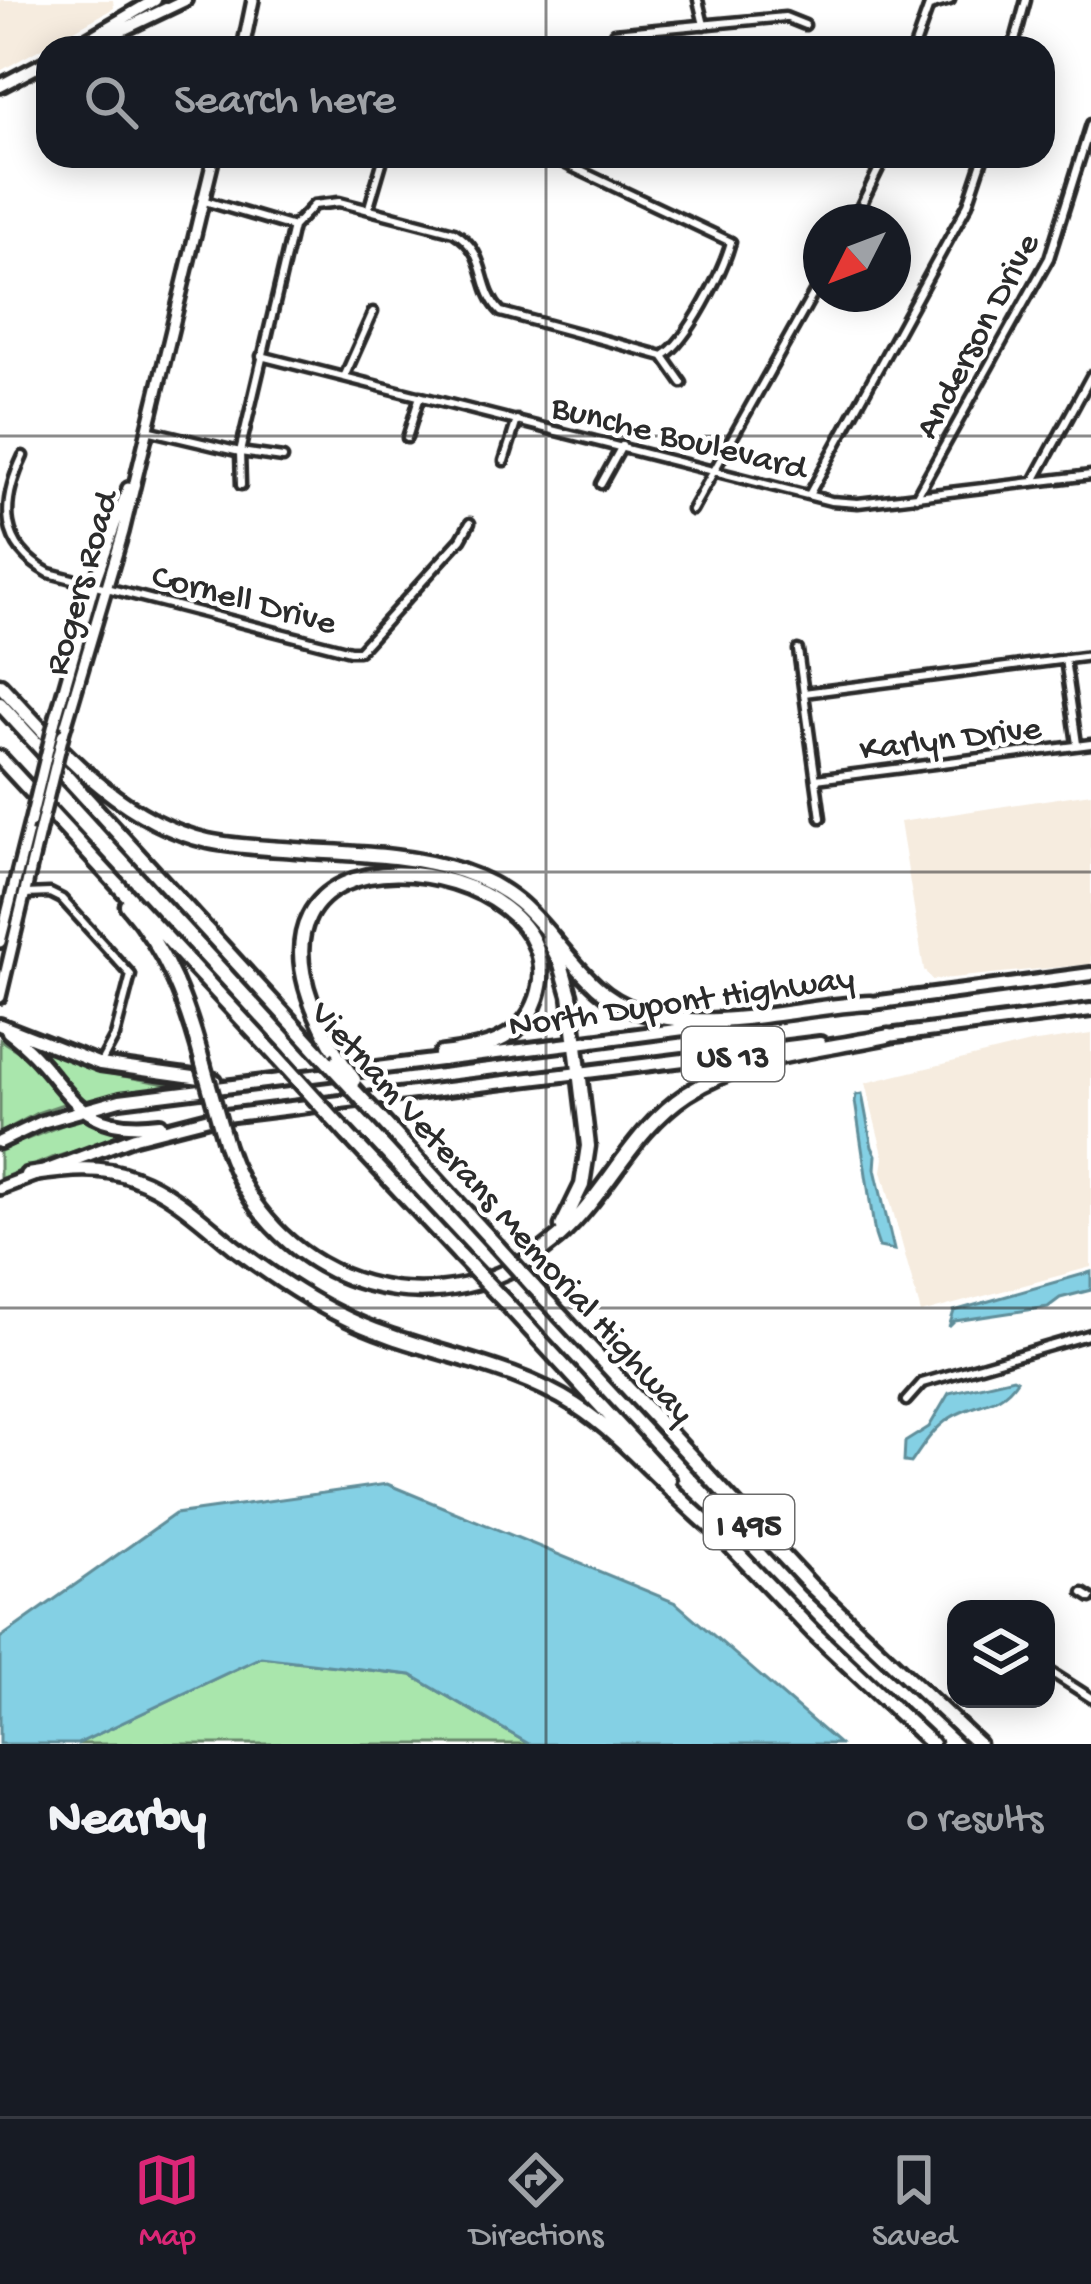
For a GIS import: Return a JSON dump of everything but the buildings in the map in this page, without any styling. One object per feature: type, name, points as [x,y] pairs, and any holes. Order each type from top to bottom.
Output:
[{"type":"highway","points":[[0,685],[99,785],[166,827],[234,845],[418,860],[486,881],[525,905],[598,988],[645,1013],[693,1021],[871,1003]]},
{"type":"highway","name":"Vietnam Veterans Memorial Highway","points":[[0,704],[332,1058],[378,1116],[800,1576],[978,1744]]},
{"type":"highway","name":"Vietnam Veterans Memorial Highway","points":[[0,758],[717,1532],[813,1632],[932,1744]]},
{"type":"highway","points":[[78,843],[161,948],[183,999],[244,1190],[268,1223],[306,1256],[350,1278],[398,1290],[455,1288],[502,1273],[537,1253],[572,1224],[651,1125],[691,1091],[772,1057],[888,1036]]},
{"type":"highway","points":[[332,1058],[305,988],[304,936],[314,912],[330,893],[358,876],[388,871],[446,881],[489,899],[518,921],[538,954],[539,992],[524,1022],[497,1043],[441,1054],[442,1059]]},
{"type":"highway","points":[[486,881],[522,908],[554,949],[567,980],[577,1043],[587,1139],[584,1177],[568,1218],[537,1253]]},
{"type":"highway","points":[[27,1175],[96,1169],[151,1184],[269,1274],[334,1312],[408,1343],[518,1377],[571,1402],[606,1428],[674,1497],[717,1532]]},
{"type":"main road","points":[[94,36],[155,0]]},
{"type":"main road","points":[[106,36],[184,0]]},
{"type":"main road","points":[[0,86],[36,67]]},
{"type":"main road","name":"North Dupont Highway","points":[[0,1142],[80,1109],[242,1083],[1091,974]]},
{"type":"main road","name":"North Dupont Highway","points":[[0,1188],[135,1137],[209,1118],[1091,1010]]},
{"type":"main road","name":"US 13","points":[[0,1026],[100,1064],[242,1083]]},
{"type":"main road","name":"US 13","points":[[0,1026],[31,1048],[80,1109],[115,1126],[209,1118]]},
{"type":"street","points":[[246,36],[252,0]]},
{"type":"street","points":[[698,0],[704,25]]},
{"type":"street","points":[[917,36],[929,6],[950,0]]},
{"type":"street","points":[[1016,36],[1026,0]]},
{"type":"street","points":[[614,33],[785,17],[805,25]]},
{"type":"street","name":"Anderson Drive","points":[[916,497],[1049,258],[1091,124]]},
{"type":"street","name":"Rogers Road","points":[[0,998],[63,734],[107,587],[211,168]]},
{"type":"street","points":[[369,207],[380,168]]},
{"type":"street","points":[[574,168],[731,242],[725,262],[684,334],[663,356]]},
{"type":"street","points":[[862,204],[879,168]]},
{"type":"street","points":[[809,494],[959,222],[979,168]]},
{"type":"street","points":[[202,200],[293,227]]},
{"type":"street","points":[[241,485],[240,452],[293,227],[314,205],[339,202],[369,207],[454,232],[468,241],[485,270],[491,302],[502,312],[663,356],[682,383]]},
{"type":"street","points":[[344,376],[373,312]]},
{"type":"street","points":[[692,510],[803,312]]},
{"type":"street","name":"Bunche Boulevard","points":[[261,356],[858,503],[1091,475]]},
{"type":"street","points":[[1034,481],[1091,376]]},
{"type":"street","points":[[407,438],[420,396]]},
{"type":"street","points":[[504,461],[517,420]]},
{"type":"street","points":[[147,430],[283,458]]},
{"type":"street","points":[[601,484],[622,446]]},
{"type":"street","name":"Cornell Drive","points":[[23,456],[4,513],[16,550],[32,565],[358,651],[461,539],[470,523]]},
{"type":"street","name":"Rogers Road","points":[[0,941],[94,584],[139,460]]},
{"type":"street","points":[[798,650],[821,818]]},
{"type":"street","points":[[804,693],[1091,656]]},
{"type":"street","points":[[1065,659],[1077,746]]},
{"type":"street","name":"Karlyn Drive","points":[[816,779],[1091,744]]},
{"type":"street","points":[[25,894],[50,893],[62,899],[131,975],[115,1036],[100,1064]]},
{"type":"street","points":[[906,1401],[922,1383],[1091,1334]]},
{"type":"street","points":[[1083,1593],[1091,1598]]},
{"type":"street","points":[[1055,1675],[1091,1698]]},
{"type":"shaded area","points":[[0,0],[113,0],[114,8],[63,36],[36,36],[36,51],[0,71]]},
{"type":"shaded area","points":[[1091,793],[1091,964],[932,980],[924,970],[900,822]]},
{"type":"shaded area","points":[[1091,1034],[1091,1267],[921,1313],[882,1171],[884,1158],[865,1083],[1030,1043]]},
{"type":"green space","points":[[0,1040],[34,1061],[66,1103],[0,1133]]},
{"type":"green space","points":[[41,1047],[102,1072],[176,1086],[80,1099],[39,1051]]},
{"type":"green space","points":[[82,1117],[126,1133],[0,1179],[0,1150]]},
{"type":"green space","points":[[261,1657],[411,1675],[529,1744],[77,1744]]},
{"type":"water","points":[[862,1094],[894,1250],[879,1247],[875,1235],[855,1101]]},
{"type":"water","points":[[1091,1272],[1091,1290],[1060,1298],[1048,1307],[955,1321],[949,1327],[954,1311]]},
{"type":"water","points":[[1017,1380],[1003,1395],[950,1418],[911,1463],[904,1462],[905,1442],[929,1427],[949,1393]]},
{"type":"water","points":[[387,1484],[676,1603],[839,1744],[529,1744],[411,1675],[261,1657],[77,1744],[0,1744],[0,1638],[175,1514]]}]
